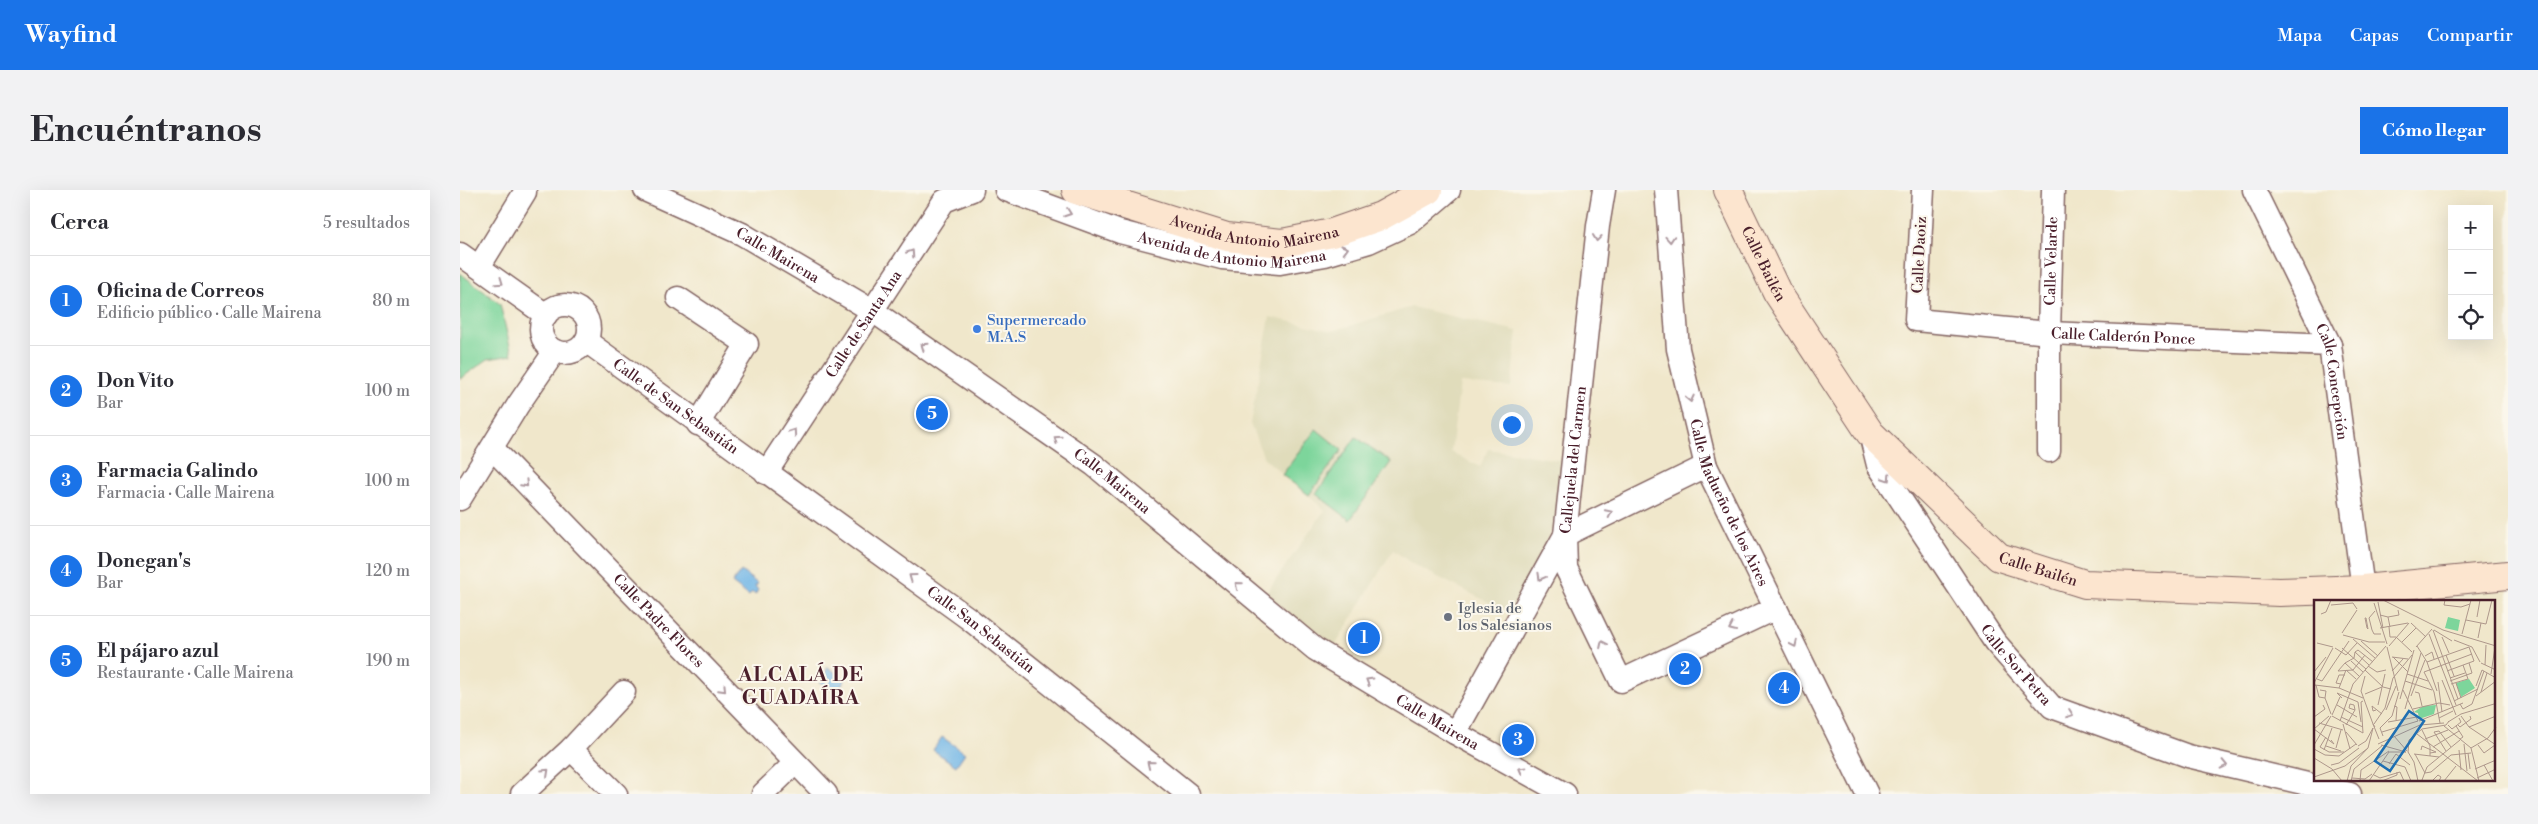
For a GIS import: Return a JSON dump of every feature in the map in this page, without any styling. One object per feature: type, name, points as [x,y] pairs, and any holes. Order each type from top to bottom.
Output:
[{"type":"main road","name":"Avenida Antonio Mairena","points":[[1076,190],[1227,237],[1282,243],[1332,233],[1381,216],[1428,190]]},
{"type":"main road","name":"Calle Bailén","points":[[1728,190],[1777,292],[1870,433],[1999,557],[2084,584],[2279,592],[2363,589],[2508,575]]},
{"type":"street","name":"Calle Mairena","points":[[645,190],[742,234],[874,311],[1094,465],[1315,650],[1455,733],[1565,794]]},
{"type":"street","name":"Avenida de Antonio Mairena","points":[[1006,190],[1120,232],[1222,258],[1280,263],[1325,255],[1369,242],[1410,224],[1448,190]]},
{"type":"street","name":"Callejuela del Carmen","points":[[1455,733],[1565,535],[1598,226],[1604,190]]},
{"type":"street","name":"Calle Madueño de los Aires","points":[[1666,190],[1678,349],[1706,466],[1867,794]]},
{"type":"street","name":"Calle Daoiz","points":[[1916,320],[1923,190]]},
{"type":"street","name":"Calle Velarde","points":[[2049,452],[2049,333],[2054,190]]},
{"type":"street","name":"Calle Concepción","points":[[2254,190],[2330,345],[2363,589]]},
{"type":"street","points":[[479,267],[525,192]]},
{"type":"street","name":"Calle de Santa Ana","points":[[766,473],[874,311],[944,201],[960,192]]},
{"type":"street","points":[[1176,221],[1189,250]]},
{"type":"street","points":[[460,254],[546,314]]},
{"type":"street","points":[[678,298],[747,344],[698,424]]},
{"type":"street","points":[[562,306],[571,306],[581,311],[589,327],[586,342],[579,349],[570,353],[555,351],[543,338],[542,324],[546,314],[562,306]]},
{"type":"street","name":"Calle Calderón Ponce","points":[[1916,320],[2049,333],[2330,345]]},
{"type":"street","name":"Calle de San Sebastián","points":[[586,342],[766,473]]},
{"type":"street","points":[[460,499],[555,351]]},
{"type":"street","name":"Calle Sor Petra","points":[[1870,433],[1878,465],[1990,634],[2052,707],[2188,756],[2350,794]]},
{"type":"street","name":"Calle Padre Flores","points":[[492,448],[826,794]]},
{"type":"street","points":[[1706,466],[1565,535],[1566,568],[1621,680],[1776,608]]},
{"type":"street","name":"Calle San Sebastián","points":[[766,473],[968,618],[1188,794]]},
{"type":"street","points":[[522,794],[571,750],[624,692]]},
{"type":"street","points":[[571,750],[616,794]]},
{"type":"street","points":[[763,794],[795,763]]},
{"type":"shaded area","points":[[1412,307],[1517,331],[1511,387],[1460,383],[1451,452],[1480,467],[1488,449],[1564,461],[1556,520],[1511,611],[1498,607],[1414,565],[1393,550],[1335,646],[1265,595],[1325,510],[1264,458],[1250,424],[1270,317],[1332,331]]},
{"type":"green space","points":[[460,273],[500,304],[512,355],[488,359],[460,379]]},
{"type":"green space","points":[[1316,429],[1342,450],[1309,495],[1282,475]]},
{"type":"green space","points":[[1356,437],[1391,462],[1350,520],[1316,494]]},
{"type":"water","points":[[741,571],[758,584],[755,586],[758,590],[755,595],[752,592],[749,596],[732,583]]},
{"type":"water","points":[[828,667],[845,680],[836,693],[820,682]]},
{"type":"water","points":[[942,737],[965,753],[956,766],[933,750]]},
{"type":"place","name":"Supermercado M.A.S","points":[[977,329]]},
{"type":"place","name":"El pájaro azul","points":[[932,414]]},
{"type":"place","name":"Iglesia de los Salesianos","points":[[1448,617]]},
{"type":"place","name":"Oficina de Correos","points":[[1364,638]]},
{"type":"place","name":"Don Vito","points":[[1685,669]]},
{"type":"place","name":"Donegan's","points":[[1784,688]]},
{"type":"place","name":"Farmacia Galindo","points":[[1518,740]]},
{"type":"district","name":"ALCALÁ DE GUADAÍRA","points":[[801,686]]}]
